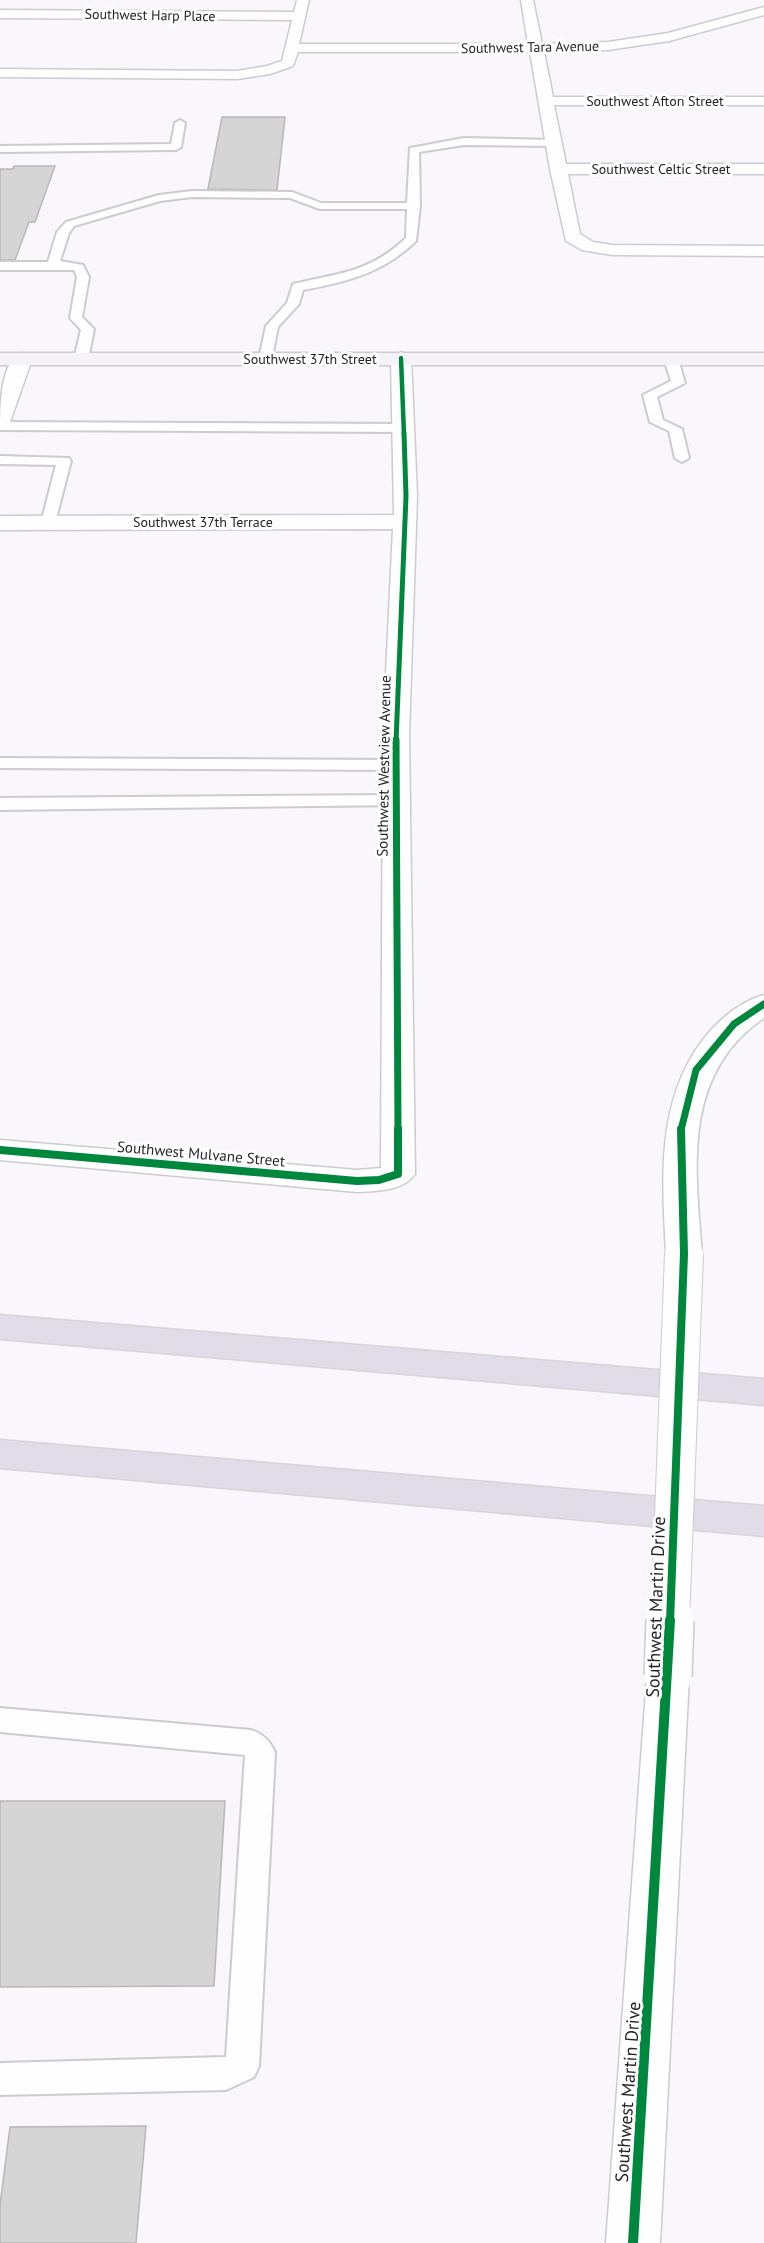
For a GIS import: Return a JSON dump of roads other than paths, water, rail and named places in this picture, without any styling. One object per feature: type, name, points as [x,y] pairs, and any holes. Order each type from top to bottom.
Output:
[{"type":"highway","points":[[0,1327],[764,1392]]},
{"type":"highway","points":[[0,1455],[753,1521]]},
{"type":"main road","name":"Southwest 37th Street","points":[[0,359],[764,359]]},
{"type":"street","points":[[0,73],[221,75],[265,71],[288,63],[303,0]]},
{"type":"street","points":[[527,0],[571,235],[588,246],[623,251],[764,251]]},
{"type":"street","name":"Southwest Tara Avenue","points":[[291,48],[599,46],[655,40],[764,11]]},
{"type":"street","name":"Southwest Harp Place","points":[[0,14],[299,16]]},
{"type":"street","name":"Southwest Afton Street","points":[[546,101],[764,101]]},
{"type":"street","name":"Southwest Celtic Street","points":[[558,169],[764,169]]},
{"type":"street","name":"Southwest Westview Avenue","points":[[398,1174],[396,801],[405,522],[401,358]]},
{"type":"street","points":[[0,424],[22,359]]},
{"type":"street","name":"Southwest 37th Terrace","points":[[0,523],[405,522]]},
{"type":"street","name":"Southwest Martin Drive","points":[[633,2243],[669,1676],[684,1254],[680,1134],[696,1070],[734,1024],[764,1004]]},
{"type":"street","name":"Southwest Mulvane Street","points":[[0,1150],[357,1181],[379,1180],[398,1174]]},
{"type":"lane","points":[[0,149],[176,147],[180,123]]},
{"type":"lane","points":[[266,358],[272,326],[294,304],[297,287],[363,275],[399,252],[412,239],[414,150],[428,145],[451,143],[554,143]]},
{"type":"lane","points":[[53,265],[63,232],[70,224],[159,198],[192,194],[269,194],[292,195],[320,206],[414,206]]},
{"type":"lane","points":[[0,266],[53,265],[79,268],[83,277],[76,318],[88,329],[81,359]]},
{"type":"lane","points":[[671,359],[678,383],[650,395],[657,422],[675,429],[682,458]]},
{"type":"lane","points":[[0,424],[404,428]]},
{"type":"lane","points":[[0,460],[64,461],[49,523]]},
{"type":"lane","points":[[0,763],[397,765]]},
{"type":"lane","points":[[0,804],[396,801]]},
{"type":"lane","points":[[0,1720],[251,1742],[260,1752],[243,2066],[226,2074],[0,2079]]}]
